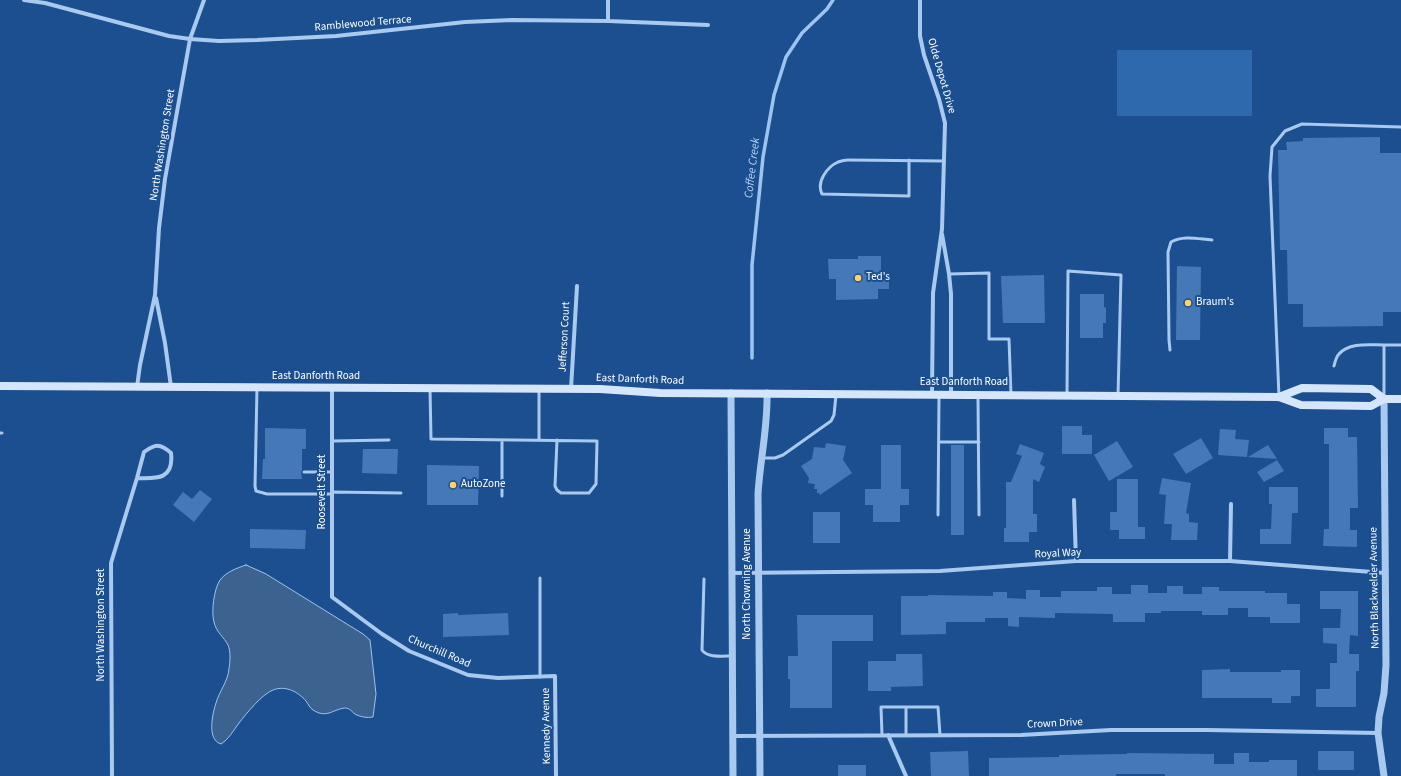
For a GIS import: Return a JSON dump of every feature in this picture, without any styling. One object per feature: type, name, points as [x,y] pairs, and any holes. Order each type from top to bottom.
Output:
[{"type":"main road","name":"East Danforth Road","points":[[0,386],[571,389],[731,393],[1279,397],[1301,405],[1371,406],[1384,399],[1401,399]]},
{"type":"main road","name":"East Danforth Road","points":[[1279,397],[1302,388],[1371,389],[1384,399]]},
{"type":"street","name":"Ramblewood Terrace","points":[[24,0],[45,3],[169,36],[226,41],[336,36],[465,22],[512,20],[608,21],[708,25]]},
{"type":"street","name":"North Washington Street","points":[[137,387],[140,365],[155,295],[164,179],[190,39],[204,0]]},
{"type":"street","points":[[608,0],[608,21]]},
{"type":"street","name":"Olde Depot Drive","points":[[920,0],[920,36],[924,55],[945,123],[942,229],[933,293],[935,394]]},
{"type":"street","name":"Olde Depot Drive","points":[[942,229],[951,294],[951,394]]},
{"type":"street","name":"Jefferson Court","points":[[571,389],[577,286]]},
{"type":"street","name":"North Washington Street","points":[[155,295],[169,366],[171,387]]},
{"type":"street","name":"Roosevelt Street","points":[[332,388],[332,597]]},
{"type":"street","name":"North Chowning Avenue","points":[[731,393],[733,776]]},
{"type":"street","name":"North Chowning Avenue","points":[[760,776],[758,494],[761,458],[768,411],[767,393]]},
{"type":"street","name":"North Blackwelder Avenue","points":[[1384,399],[1386,665],[1384,693],[1379,717],[1378,733],[1384,776]]},
{"type":"street","name":"North Washington Street","points":[[112,776],[111,563],[144,452],[151,447],[158,445],[164,447],[171,453],[172,463],[168,472],[164,475],[153,479],[137,478]]},
{"type":"street","points":[[1074,500],[1076,561]]},
{"type":"street","points":[[1230,561],[1231,504]]},
{"type":"street","name":"Royal Way","points":[[732,573],[940,571],[1076,561],[1230,561],[1385,573]]},
{"type":"street","name":"Churchill Road","points":[[332,597],[382,634],[410,652],[468,675],[498,678],[555,676]]},
{"type":"street","name":"Kennedy Avenue","points":[[555,676],[556,776]]},
{"type":"street","name":"Crown Drive","points":[[732,736],[1021,735],[1111,730],[1378,733]]},
{"type":"street","points":[[888,735],[906,776]]},
{"type":"lane","points":[[1279,397],[1270,176],[1272,148],[1285,131],[1302,124],[1401,127]]},
{"type":"lane","points":[[908,160],[908,196],[822,194],[820,192],[823,175],[830,167],[839,162],[848,160],[908,160],[944,161]]},
{"type":"lane","points":[[1170,350],[1168,252],[1171,242],[1178,238],[1212,240]]},
{"type":"lane","points":[[1066,395],[1068,272],[1121,275],[1118,396]]},
{"type":"lane","points":[[949,274],[989,274],[989,339],[1009,339],[1011,394]]},
{"type":"lane","points":[[1384,345],[1384,399]]},
{"type":"lane","points":[[1334,366],[1338,355],[1346,348],[1357,346],[1401,345]]},
{"type":"lane","points":[[257,387],[256,491],[267,494],[401,492]]},
{"type":"lane","points":[[430,388],[431,439],[557,440],[597,441],[596,484],[589,493],[561,493],[557,490],[555,486],[557,440]]},
{"type":"lane","points":[[538,440],[539,389]]},
{"type":"lane","points":[[761,458],[775,458],[783,455],[831,421],[834,415],[836,394]]},
{"type":"lane","points":[[935,394],[939,442],[938,515]]},
{"type":"lane","points":[[978,394],[979,515]]},
{"type":"lane","points":[[332,441],[389,440]]},
{"type":"lane","points":[[502,440],[502,496]]},
{"type":"lane","points":[[939,442],[979,442]]},
{"type":"lane","points":[[304,472],[332,472]]},
{"type":"lane","points":[[540,578],[540,677]]},
{"type":"lane","points":[[704,579],[702,650],[704,653],[709,655],[732,656]]},
{"type":"lane","points":[[882,735],[881,707],[938,707],[940,735]]},
{"type":"lane","points":[[906,707],[906,735]]},
{"type":"shaded area","points":[[1117,50],[1252,50],[1252,116],[1117,116]]},
{"type":"shaded area","points":[[246,565],[266,574],[363,634],[370,640],[376,694],[373,717],[359,716],[347,708],[326,714],[318,713],[295,692],[283,688],[269,692],[259,700],[224,742],[221,744],[217,742],[212,732],[212,720],[217,699],[228,673],[230,651],[228,645],[215,626],[213,618],[214,601],[216,589],[222,577]]},
{"type":"building","points":[[1380,137],[1380,153],[1401,153],[1401,312],[1383,312],[1383,326],[1303,327],[1303,304],[1288,304],[1287,250],[1280,250],[1278,150],[1287,150],[1286,142],[1303,141],[1303,138]]},
{"type":"building","points":[[858,256],[881,256],[881,280],[889,280],[889,289],[878,289],[878,299],[836,300],[836,279],[829,279],[828,259],[858,259]]},
{"type":"building","name":"Braum's","points":[[1177,266],[1201,267],[1200,340],[1176,340]]},
{"type":"building","points":[[1044,275],[1045,323],[1003,323],[1001,276]]},
{"type":"building","points":[[1080,294],[1104,294],[1106,323],[1103,323],[1103,338],[1080,338]]},
{"type":"building","points":[[1062,426],[1082,426],[1082,435],[1092,435],[1092,454],[1062,454]]},
{"type":"building","points":[[265,428],[306,429],[306,449],[302,449],[302,479],[262,479],[263,459],[265,459]]},
{"type":"building","points":[[1324,428],[1348,428],[1348,437],[1357,437],[1358,508],[1350,508],[1350,530],[1357,530],[1357,547],[1323,546],[1324,529],[1329,529],[1329,444],[1324,444]]},
{"type":"building","points":[[1220,429],[1236,430],[1235,439],[1249,440],[1247,457],[1218,455]]},
{"type":"building","points":[[1201,438],[1213,458],[1186,474],[1173,454]]},
{"type":"building","points":[[1117,441],[1133,467],[1109,481],[1094,455]]},
{"type":"building","points":[[826,443],[846,446],[843,460],[852,473],[820,495],[817,493],[817,489],[814,489],[815,484],[808,483],[809,478],[801,466],[812,459],[814,447],[825,448]]},
{"type":"building","points":[[1020,444],[1044,453],[1040,464],[1045,467],[1039,482],[1033,479],[1033,514],[1037,514],[1037,532],[1029,532],[1029,542],[1004,542],[1004,528],[1006,528],[1006,482],[1011,482],[1022,456],[1016,454]]},
{"type":"building","points":[[881,445],[901,445],[901,489],[909,489],[909,505],[900,505],[900,522],[873,522],[873,505],[865,505],[865,489],[881,489]]},
{"type":"building","points":[[951,445],[964,445],[964,535],[951,535]]},
{"type":"building","points":[[1268,445],[1277,459],[1248,457]]},
{"type":"building","points":[[363,449],[398,449],[397,474],[362,473]]},
{"type":"building","points":[[1277,460],[1284,471],[1264,482],[1257,472]]},
{"type":"building","name":"AutoZone","points":[[427,465],[479,466],[478,505],[427,505]]},
{"type":"building","points":[[1162,478],[1191,483],[1186,513],[1189,514],[1189,522],[1198,523],[1197,540],[1171,540],[1172,524],[1164,524],[1166,495],[1159,494]]},
{"type":"building","points":[[1117,479],[1138,479],[1138,527],[1145,527],[1145,539],[1119,539],[1119,530],[1110,530],[1110,512],[1117,512]]},
{"type":"building","points":[[1269,487],[1298,487],[1298,513],[1292,513],[1291,544],[1260,544],[1260,529],[1271,529],[1272,504],[1269,504]]},
{"type":"building","points":[[200,490],[212,499],[194,522],[173,505],[183,492],[192,499]]},
{"type":"building","points":[[813,512],[840,512],[840,543],[813,543]]},
{"type":"building","points":[[250,529],[306,530],[305,549],[250,548]]},
{"type":"building","points":[[1131,585],[1148,585],[1148,593],[1167,593],[1167,586],[1183,586],[1183,594],[1202,594],[1202,587],[1219,587],[1219,591],[1265,591],[1265,593],[1287,593],[1287,604],[1300,604],[1300,623],[1270,623],[1270,617],[1248,617],[1248,608],[1228,608],[1228,615],[1202,615],[1202,611],[1161,611],[1161,613],[1145,613],[1145,622],[1113,622],[1113,614],[1055,613],[1055,618],[1019,617],[1019,627],[1008,626],[1008,618],[985,618],[985,622],[946,622],[946,634],[901,635],[901,596],[993,596],[993,592],[1007,592],[1007,598],[1026,599],[1026,590],[1040,590],[1040,597],[1061,597],[1061,591],[1097,591],[1097,587],[1112,587],[1112,594],[1131,594]]},
{"type":"building","points":[[1320,591],[1358,591],[1358,636],[1350,635],[1349,654],[1359,654],[1359,671],[1356,671],[1356,707],[1316,707],[1316,689],[1330,689],[1330,663],[1337,663],[1337,644],[1323,643],[1323,628],[1340,628],[1341,609],[1320,609]]},
{"type":"building","points":[[458,613],[458,615],[508,613],[509,635],[443,637],[443,614]]},
{"type":"building","points":[[797,615],[873,615],[873,641],[832,641],[832,708],[790,708],[788,656],[798,656]]},
{"type":"building","points":[[896,654],[922,654],[923,686],[891,687],[891,691],[868,691],[868,661],[896,661]]},
{"type":"building","points":[[1230,669],[1230,672],[1281,672],[1281,670],[1300,670],[1300,696],[1291,696],[1291,703],[1272,703],[1272,698],[1202,698],[1202,670]]},
{"type":"building","points":[[968,751],[969,776],[931,776],[930,752]]},
{"type":"building","points":[[1318,751],[1354,751],[1354,770],[1318,770]]},
{"type":"building","points":[[1127,753],[1214,754],[1214,764],[1234,764],[1234,753],[1249,753],[1249,762],[1297,760],[1297,776],[1165,776],[1165,774],[1116,774],[1116,776],[989,776],[989,758],[1059,757],[1059,755]]},
{"type":"building","points":[[838,765],[866,765],[866,776],[838,776]]},
{"type":"waterway","name":"Coffee Creek","points":[[752,358],[752,265],[763,157],[774,95],[786,57],[802,33],[827,9],[833,0]]},
{"type":"place","name":"Ted's","points":[[858,278]]},
{"type":"place","name":"Braum's","points":[[1188,303]]},
{"type":"place","name":"AutoZone","points":[[453,485]]}]
